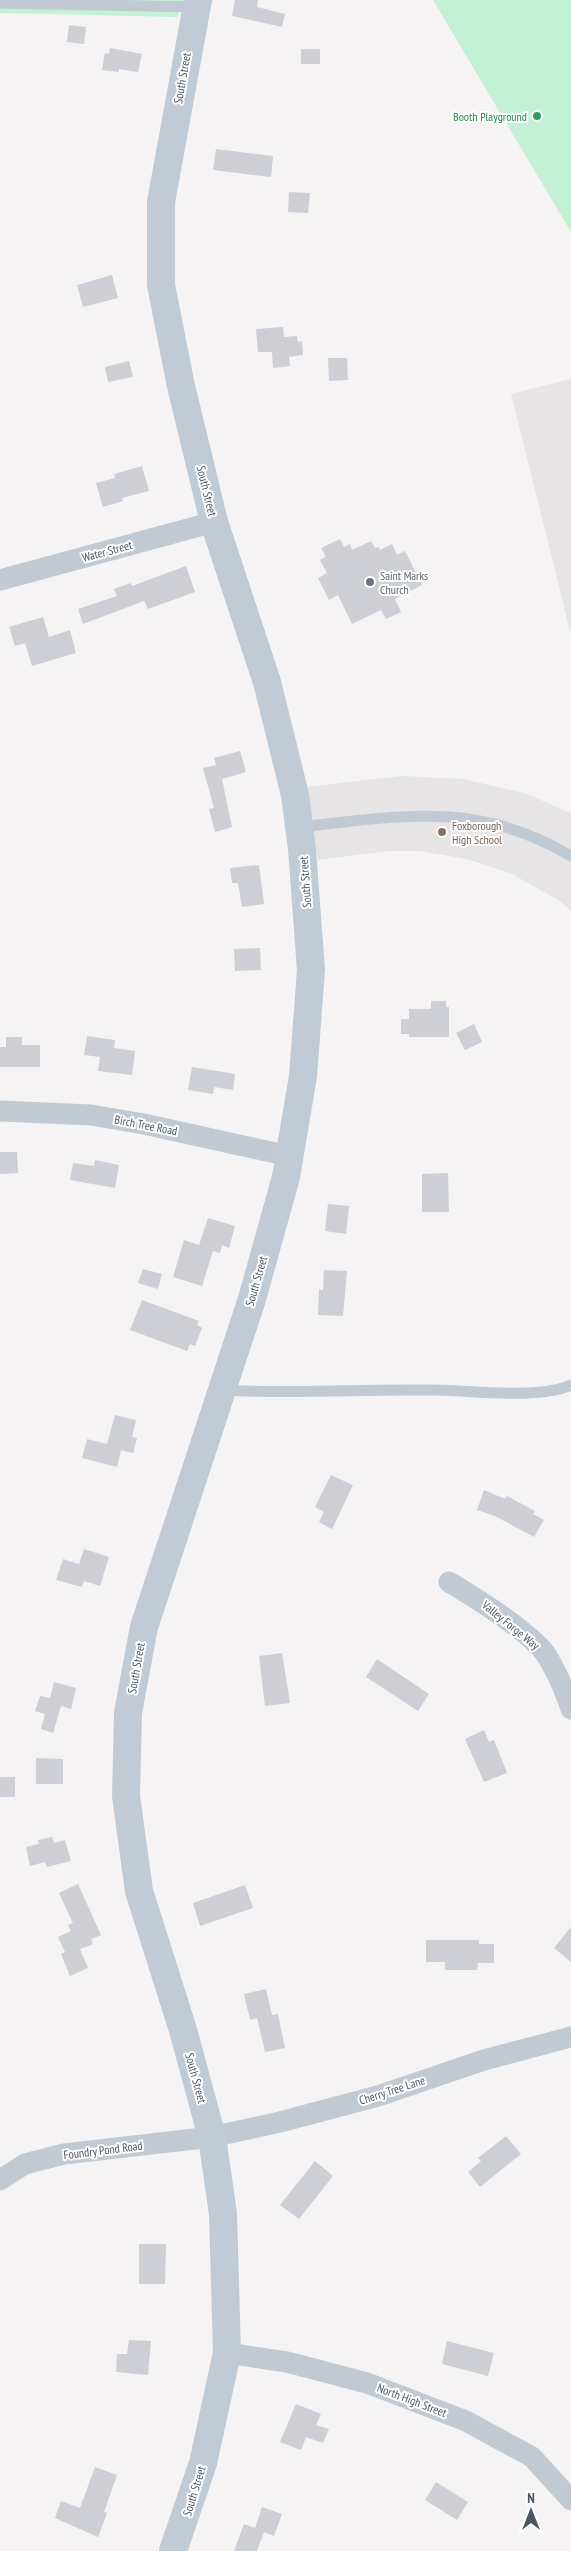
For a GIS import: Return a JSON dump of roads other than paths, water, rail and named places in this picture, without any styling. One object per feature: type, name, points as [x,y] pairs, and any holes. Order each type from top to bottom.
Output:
[{"type":"main road","name":"South Street","points":[[173,2551],[203,2463],[228,2353],[223,2214],[212,2137],[183,2030],[139,1891],[126,1796],[128,1713],[144,1627],[252,1298],[286,1177],[302,1076],[311,970],[300,827],[295,795],[267,682],[214,522],[181,386],[161,285],[161,202],[197,3]]},
{"type":"street","name":"Water Street","points":[[0,580],[214,522]]},
{"type":"street","name":"Birch Tree Road","points":[[0,1110],[90,1115],[144,1124],[289,1156]]},
{"type":"street","name":"Valley Forge Way","points":[[449,1582],[486,1604],[541,1648],[565,1693],[571,1709]]},
{"type":"street","name":"Cherry Tree Lane","points":[[212,2137],[280,2122],[369,2098],[484,2060],[571,2037]]},
{"type":"street","name":"Foundry Pond Road","points":[[0,2180],[25,2164],[64,2154],[212,2137]]},
{"type":"street","name":"North High Street","points":[[228,2353],[287,2362],[366,2383],[466,2422],[532,2457],[571,2500]]},
{"type":"lane","points":[[0,3],[197,3]]},
{"type":"lane","points":[[300,827],[404,815],[455,816],[488,821],[518,830],[571,856]]},
{"type":"lane","points":[[222,1390],[271,1392],[376,1390],[523,1392],[558,1391],[571,1385]]},
{"type":"place","name":"Booth Playground","points":[[537,116]]},
{"type":"place","name":"Saint Marks Church","points":[[370,582]]},
{"type":"place","name":"Foxborough High School","points":[[442,832]]}]
